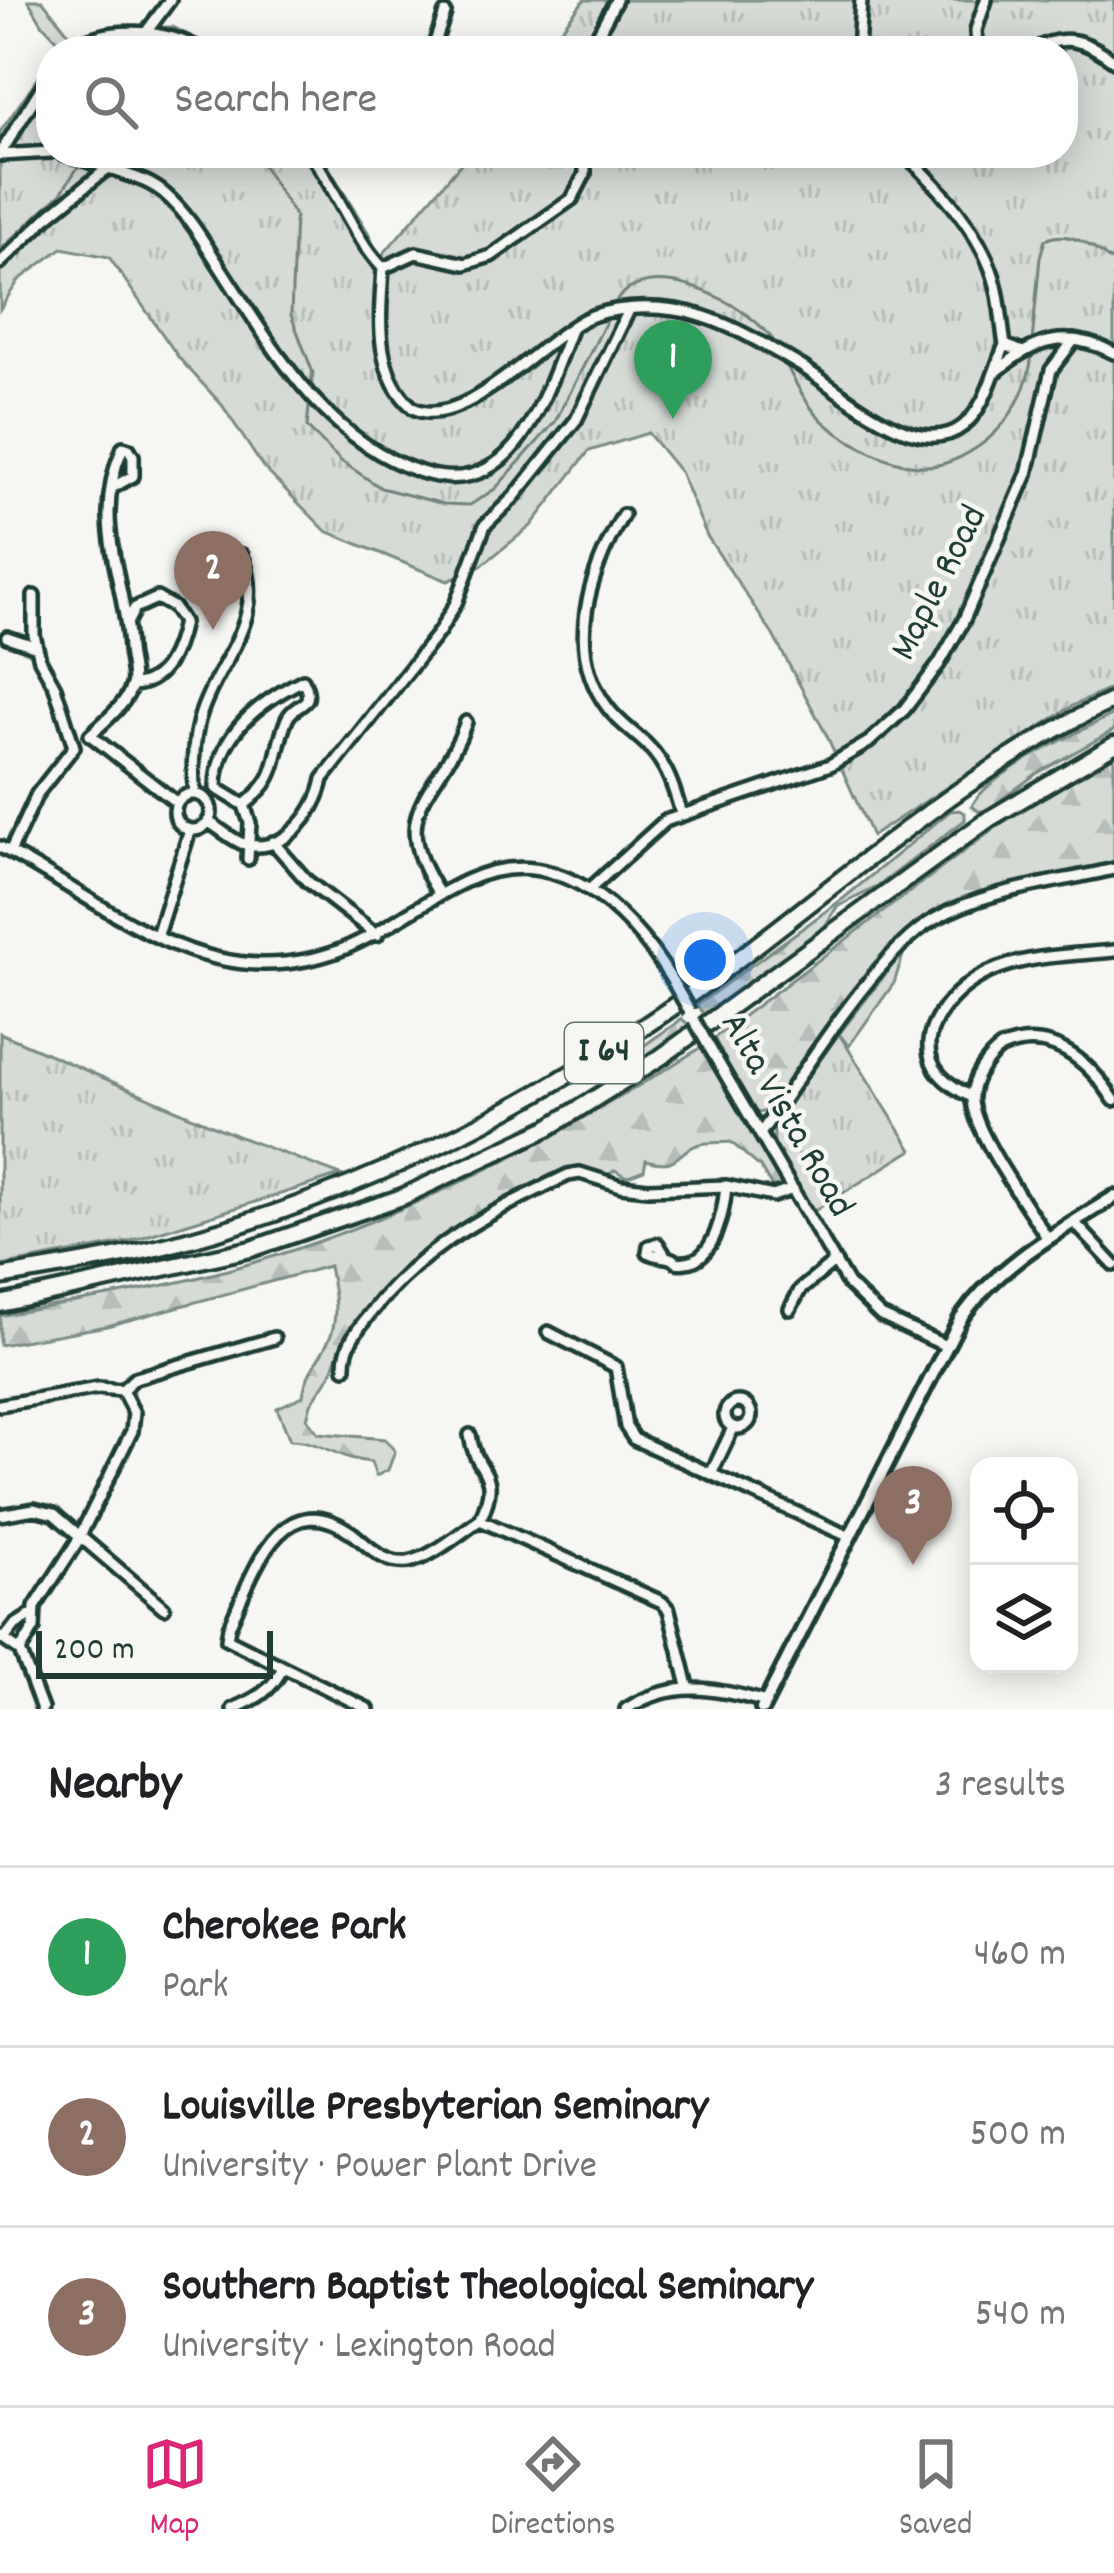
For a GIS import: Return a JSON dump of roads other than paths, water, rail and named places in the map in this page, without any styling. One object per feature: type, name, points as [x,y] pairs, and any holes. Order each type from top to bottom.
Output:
[{"type":"highway","name":"I 64","points":[[0,1277],[167,1245],[264,1217],[356,1185],[466,1134],[628,1039],[930,814],[1050,735],[1114,700]]},
{"type":"highway","name":"I 64","points":[[0,1304],[251,1249],[402,1197],[548,1128],[661,1057],[989,819],[1114,745]]},
{"type":"main road","points":[[764,1706],[972,1302],[996,1275],[1114,1196]]},
{"type":"street","points":[[144,35],[170,0]]},
{"type":"street","points":[[597,36],[616,0]]},
{"type":"street","points":[[859,36],[861,0]]},
{"type":"street","points":[[976,36],[986,0]]},
{"type":"street","points":[[437,36],[445,13]]},
{"type":"street","points":[[127,36],[170,36]]},
{"type":"street","points":[[1078,41],[1114,61]]},
{"type":"street","points":[[0,154],[36,96]]},
{"type":"street","points":[[0,154],[36,153]]},
{"type":"street","points":[[0,263],[100,168]]},
{"type":"street","points":[[111,168],[154,184],[178,206],[316,402],[338,424],[399,464],[446,478],[473,477],[503,458],[549,392],[572,326]]},
{"type":"street","points":[[323,168],[368,252],[383,268],[380,326],[386,364],[401,397],[423,413],[445,412],[478,395],[572,326],[598,314],[682,311],[719,323],[799,365],[867,412],[908,431],[936,436],[967,423],[996,372],[1005,345],[998,294],[981,248],[919,168]]},
{"type":"street","points":[[383,268],[416,253],[465,264],[491,256],[572,199],[585,168]]},
{"type":"street","points":[[208,821],[251,844],[273,842],[308,819],[320,800],[323,779],[439,632],[456,603],[485,525],[576,420],[627,310]]},
{"type":"street","points":[[996,372],[1020,352],[1041,344],[1074,340],[1114,352]]},
{"type":"street","name":"Maple Road","points":[[591,888],[646,836],[681,813],[848,756],[882,731],[920,691],[963,622],[1027,474],[1051,370],[1074,340]]},
{"type":"street","points":[[1005,345],[1020,352]]},
{"type":"street","points":[[113,487],[109,550],[128,621],[132,685],[90,735],[177,803],[178,822],[190,830]]},
{"type":"street","points":[[623,515],[592,583],[584,630],[586,654],[602,700],[660,761],[681,813]]},
{"type":"street","points":[[195,794],[200,714],[252,599],[251,578],[242,555]]},
{"type":"street","points":[[5,849],[37,794],[74,747],[37,647],[34,596]]},
{"type":"street","points":[[128,621],[135,608],[157,598],[173,607],[183,622],[175,654],[141,686],[132,685]]},
{"type":"street","points":[[7,637],[37,647]]},
{"type":"street","points":[[303,680],[307,700],[292,712],[265,789],[244,805],[216,788],[216,772],[247,715],[270,696],[303,680]]},
{"type":"street","points":[[270,696],[292,712]]},
{"type":"street","points":[[440,895],[419,859],[415,820],[422,798],[466,722]]},
{"type":"street","points":[[177,803],[195,794]]},
{"type":"street","points":[[195,794],[208,802],[208,821]]},
{"type":"street","points":[[244,805],[251,844],[248,859]]},
{"type":"street","points":[[157,935],[190,830],[208,821]]},
{"type":"street","points":[[273,842],[323,901],[376,934]]},
{"type":"street","name":"Alta Vista Road","points":[[5,849],[157,935],[219,958],[263,964],[309,960],[376,934],[481,875],[523,868],[554,872],[591,888],[634,927],[673,982],[848,1284],[872,1309],[946,1346]]},
{"type":"street","points":[[760,1134],[884,964],[922,927],[973,903],[1114,869]]},
{"type":"street","points":[[971,1097],[943,1079],[930,1052],[933,1028],[957,994],[991,971],[1020,962],[1114,951]]},
{"type":"street","points":[[1048,1238],[982,1131],[971,1097],[980,1073],[995,1052],[1011,1043],[1032,1040],[1071,1052],[1114,1100]]},
{"type":"street","points":[[1101,1081],[1114,1070]]},
{"type":"street","points":[[345,1368],[346,1350],[357,1330],[418,1260],[558,1179],[575,1173],[621,1186],[726,1186],[764,1196],[793,1189]]},
{"type":"street","points":[[666,1257],[688,1262],[706,1251],[726,1186]]},
{"type":"street","points":[[1074,1222],[1114,1265]]},
{"type":"street","points":[[790,1309],[800,1290],[834,1262]]},
{"type":"street","points":[[548,1332],[616,1366],[626,1427],[634,1439],[850,1537]]},
{"type":"street","points":[[0,1406],[98,1388],[122,1390],[135,1378],[274,1338]]},
{"type":"street","points":[[42,1709],[20,1651],[2,1638],[33,1614],[80,1535],[135,1422],[132,1405],[122,1390]]},
{"type":"street","points":[[711,1474],[734,1427]]},
{"type":"street","points":[[368,1709],[227,1640],[266,1547],[290,1525],[332,1524],[380,1555],[400,1562],[422,1557],[480,1520],[490,1481],[470,1435]]},
{"type":"street","points":[[0,1515],[44,1510],[164,1608]]},
{"type":"street","points":[[480,1520],[662,1602],[669,1610],[688,1686]]},
{"type":"street","points":[[20,1651],[34,1628],[33,1614]]},
{"type":"street","points":[[233,1709],[262,1694],[282,1669]]},
{"type":"street","points":[[626,1709],[647,1697],[688,1686],[764,1706]]},
{"type":"waterway","points":[[0,250],[61,193],[77,168]]},
{"type":"waterway","points":[[265,168],[295,216],[291,315],[313,373],[311,388]]},
{"type":"waterway","points":[[1032,342],[1045,240],[1073,238],[1114,263]]},
{"type":"waterway","points":[[613,306],[628,290],[649,282],[698,289],[746,314],[777,346]]},
{"type":"waterway","points":[[310,397],[307,427],[341,461],[381,488],[444,504],[470,505],[495,489],[555,422],[610,314]]},
{"type":"waterway","points":[[784,360],[812,409],[833,430],[880,456],[926,466],[958,458],[995,432],[1023,389],[1032,352]]},
{"type":"place","name":"Cherokee Park","points":[[673,419]]},
{"type":"place","name":"Louisville Presbyterian Seminary","points":[[213,630]]},
{"type":"place","name":"Southern Baptist Theological Seminary","points":[[913,1565]]}]
